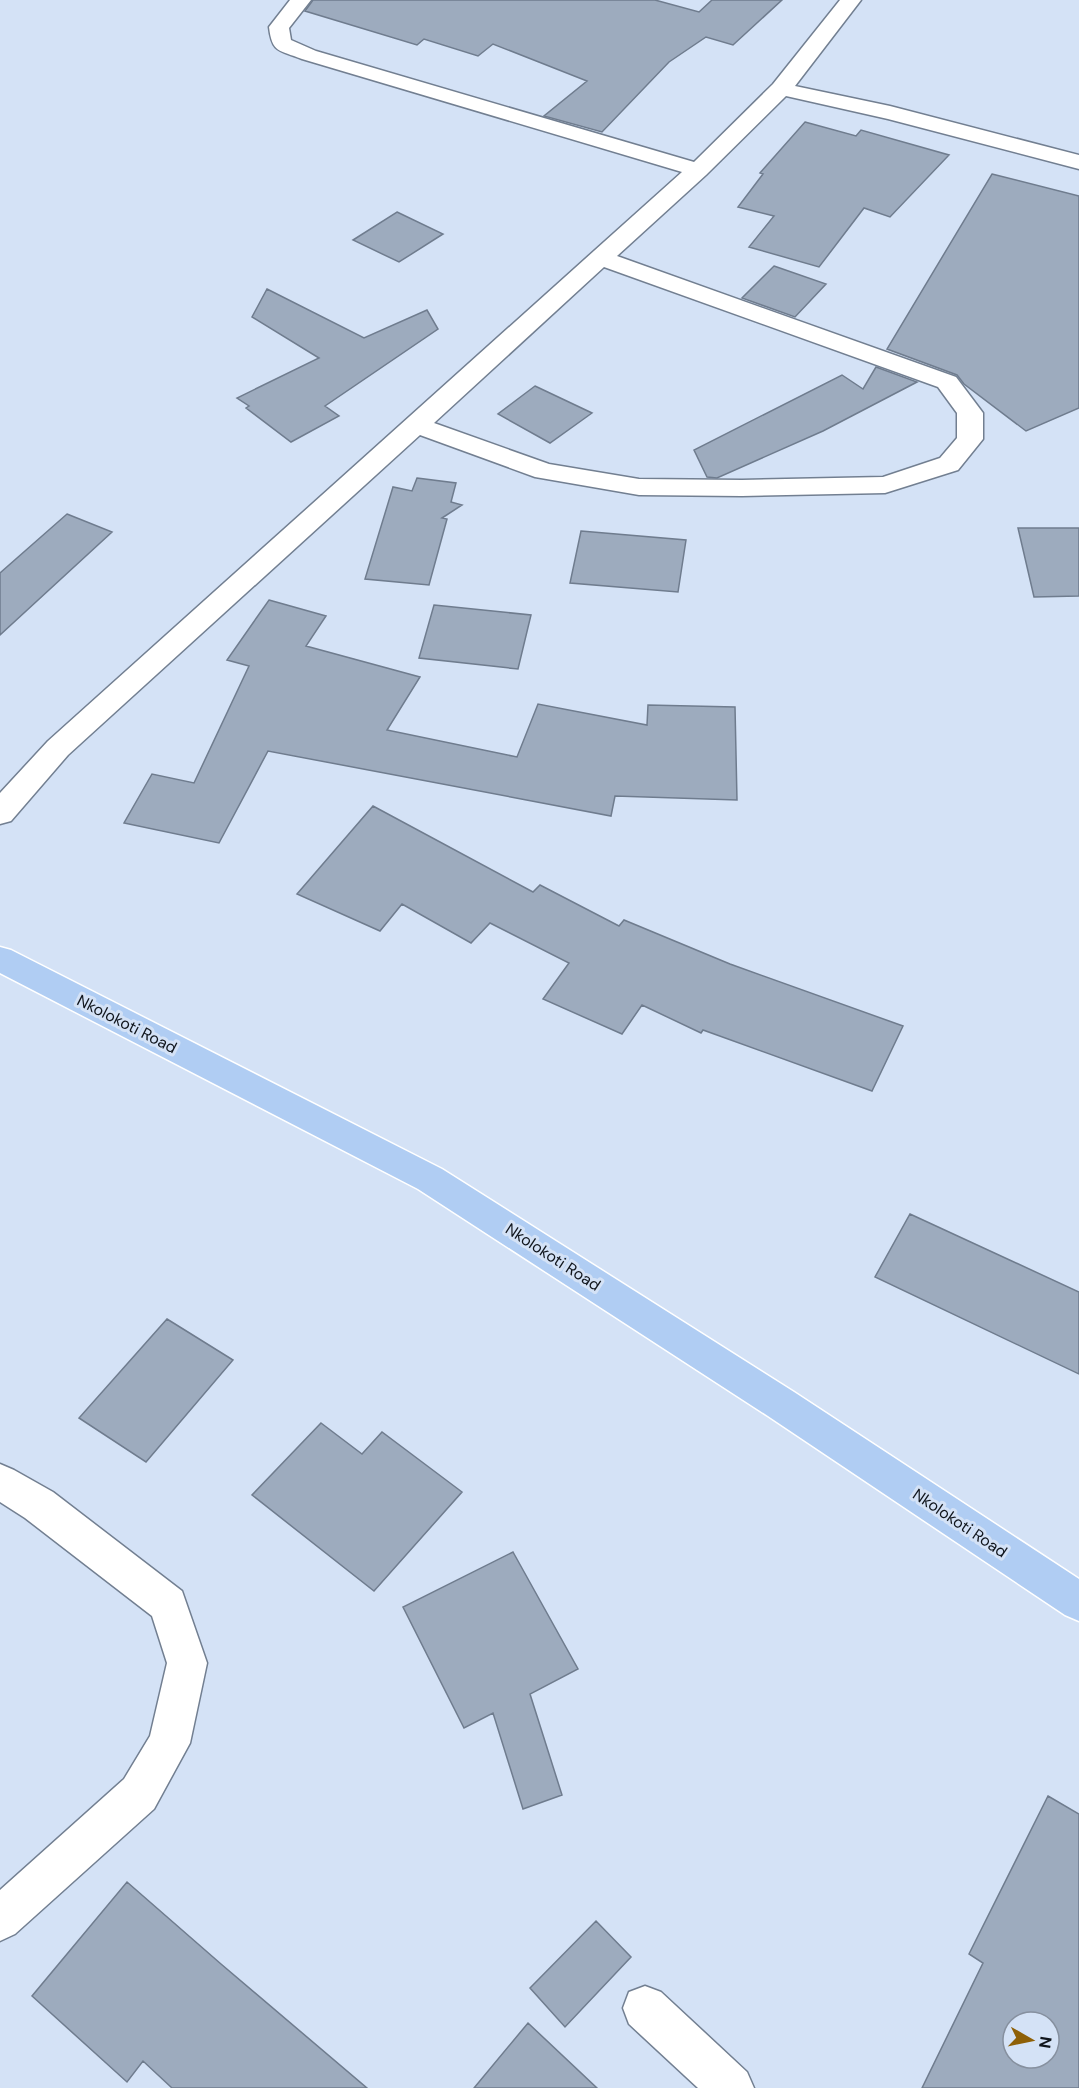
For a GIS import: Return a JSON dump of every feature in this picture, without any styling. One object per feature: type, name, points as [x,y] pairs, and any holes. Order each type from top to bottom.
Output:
[{"type":"main road","name":"Nkolokoti Road","points":[[0,959],[430,1179],[781,1404],[1079,1602]]},
{"type":"street","points":[[301,0],[279,27],[280,43],[309,55],[698,170]]},
{"type":"street","points":[[0,813],[58,748],[698,170],[781,89],[851,0]]},
{"type":"street","points":[[781,89],[890,113],[1079,162]]},
{"type":"street","points":[[416,425],[544,471],[639,487],[742,489],[885,485],[950,464],[970,439],[970,413],[947,382],[600,258]]},
{"type":"street","points":[[0,1482],[39,1505],[168,1604],[187,1662],[169,1743],[139,1794],[0,1919]]},
{"type":"street","points":[[645,2008],[730,2088]]},
{"type":"building","points":[[313,0],[655,0],[699,12],[712,0],[782,0],[733,45],[706,37],[669,62],[602,132],[544,116],[587,81],[493,44],[478,56],[424,39],[417,45],[305,11]]},
{"type":"building","points":[[805,122],[856,136],[861,130],[949,155],[890,217],[864,208],[819,267],[749,247],[774,216],[738,207],[763,174],[760,173]]},
{"type":"building","points":[[992,174],[1079,196],[1079,408],[1026,431],[964,384],[957,375],[887,349]]},
{"type":"building","points":[[397,212],[443,234],[399,262],[353,240]]},
{"type":"building","points":[[774,266],[826,284],[795,317],[742,298]]},
{"type":"building","points":[[267,289],[364,338],[427,310],[438,329],[325,406],[339,416],[291,442],[246,408],[249,406],[237,398],[319,358],[252,317]]},
{"type":"building","points":[[876,367],[917,382],[823,431],[717,478],[707,477],[694,450],[842,375],[863,389]]},
{"type":"building","points":[[535,386],[592,413],[550,443],[498,414]]},
{"type":"building","points":[[417,478],[456,483],[451,502],[462,505],[442,518],[447,519],[429,585],[365,579],[393,487],[412,491]]},
{"type":"building","points":[[67,514],[112,532],[0,635],[0,573]]},
{"type":"building","points":[[1018,528],[1079,528],[1079,596],[1034,597]]},
{"type":"building","points":[[581,531],[686,540],[678,592],[570,583]]},
{"type":"building","points":[[269,600],[326,616],[306,646],[420,677],[387,730],[517,757],[538,704],[647,725],[648,705],[735,707],[737,800],[615,796],[611,816],[268,751],[219,843],[124,823],[152,774],[194,783],[249,666],[227,660]]},
{"type":"building","points":[[434,605],[531,615],[518,669],[419,658]]},
{"type":"building","points":[[373,806],[533,892],[540,885],[619,926],[624,920],[730,964],[903,1026],[872,1091],[703,1030],[701,1033],[642,1005],[622,1034],[543,999],[569,963],[490,923],[471,943],[402,904],[380,931],[297,894]]},
{"type":"building","points":[[910,1214],[1079,1292],[1079,1374],[875,1277]]},
{"type":"building","points":[[167,1319],[233,1360],[146,1462],[79,1418]]},
{"type":"building","points":[[321,1423],[362,1454],[382,1432],[462,1492],[374,1591],[252,1495]]},
{"type":"building","points":[[513,1552],[578,1669],[530,1694],[562,1795],[523,1809],[493,1713],[464,1728],[403,1607]]},
{"type":"building","points":[[1048,1796],[1079,1814],[1079,2088],[922,2088],[983,1963],[969,1954]]},
{"type":"building","points":[[127,1882],[367,2088],[172,2088],[143,2061],[127,2082],[32,1996]]},
{"type":"building","points":[[596,1921],[631,1957],[565,2027],[530,1988]]},
{"type":"building","points":[[528,2023],[597,2088],[474,2088]]}]
